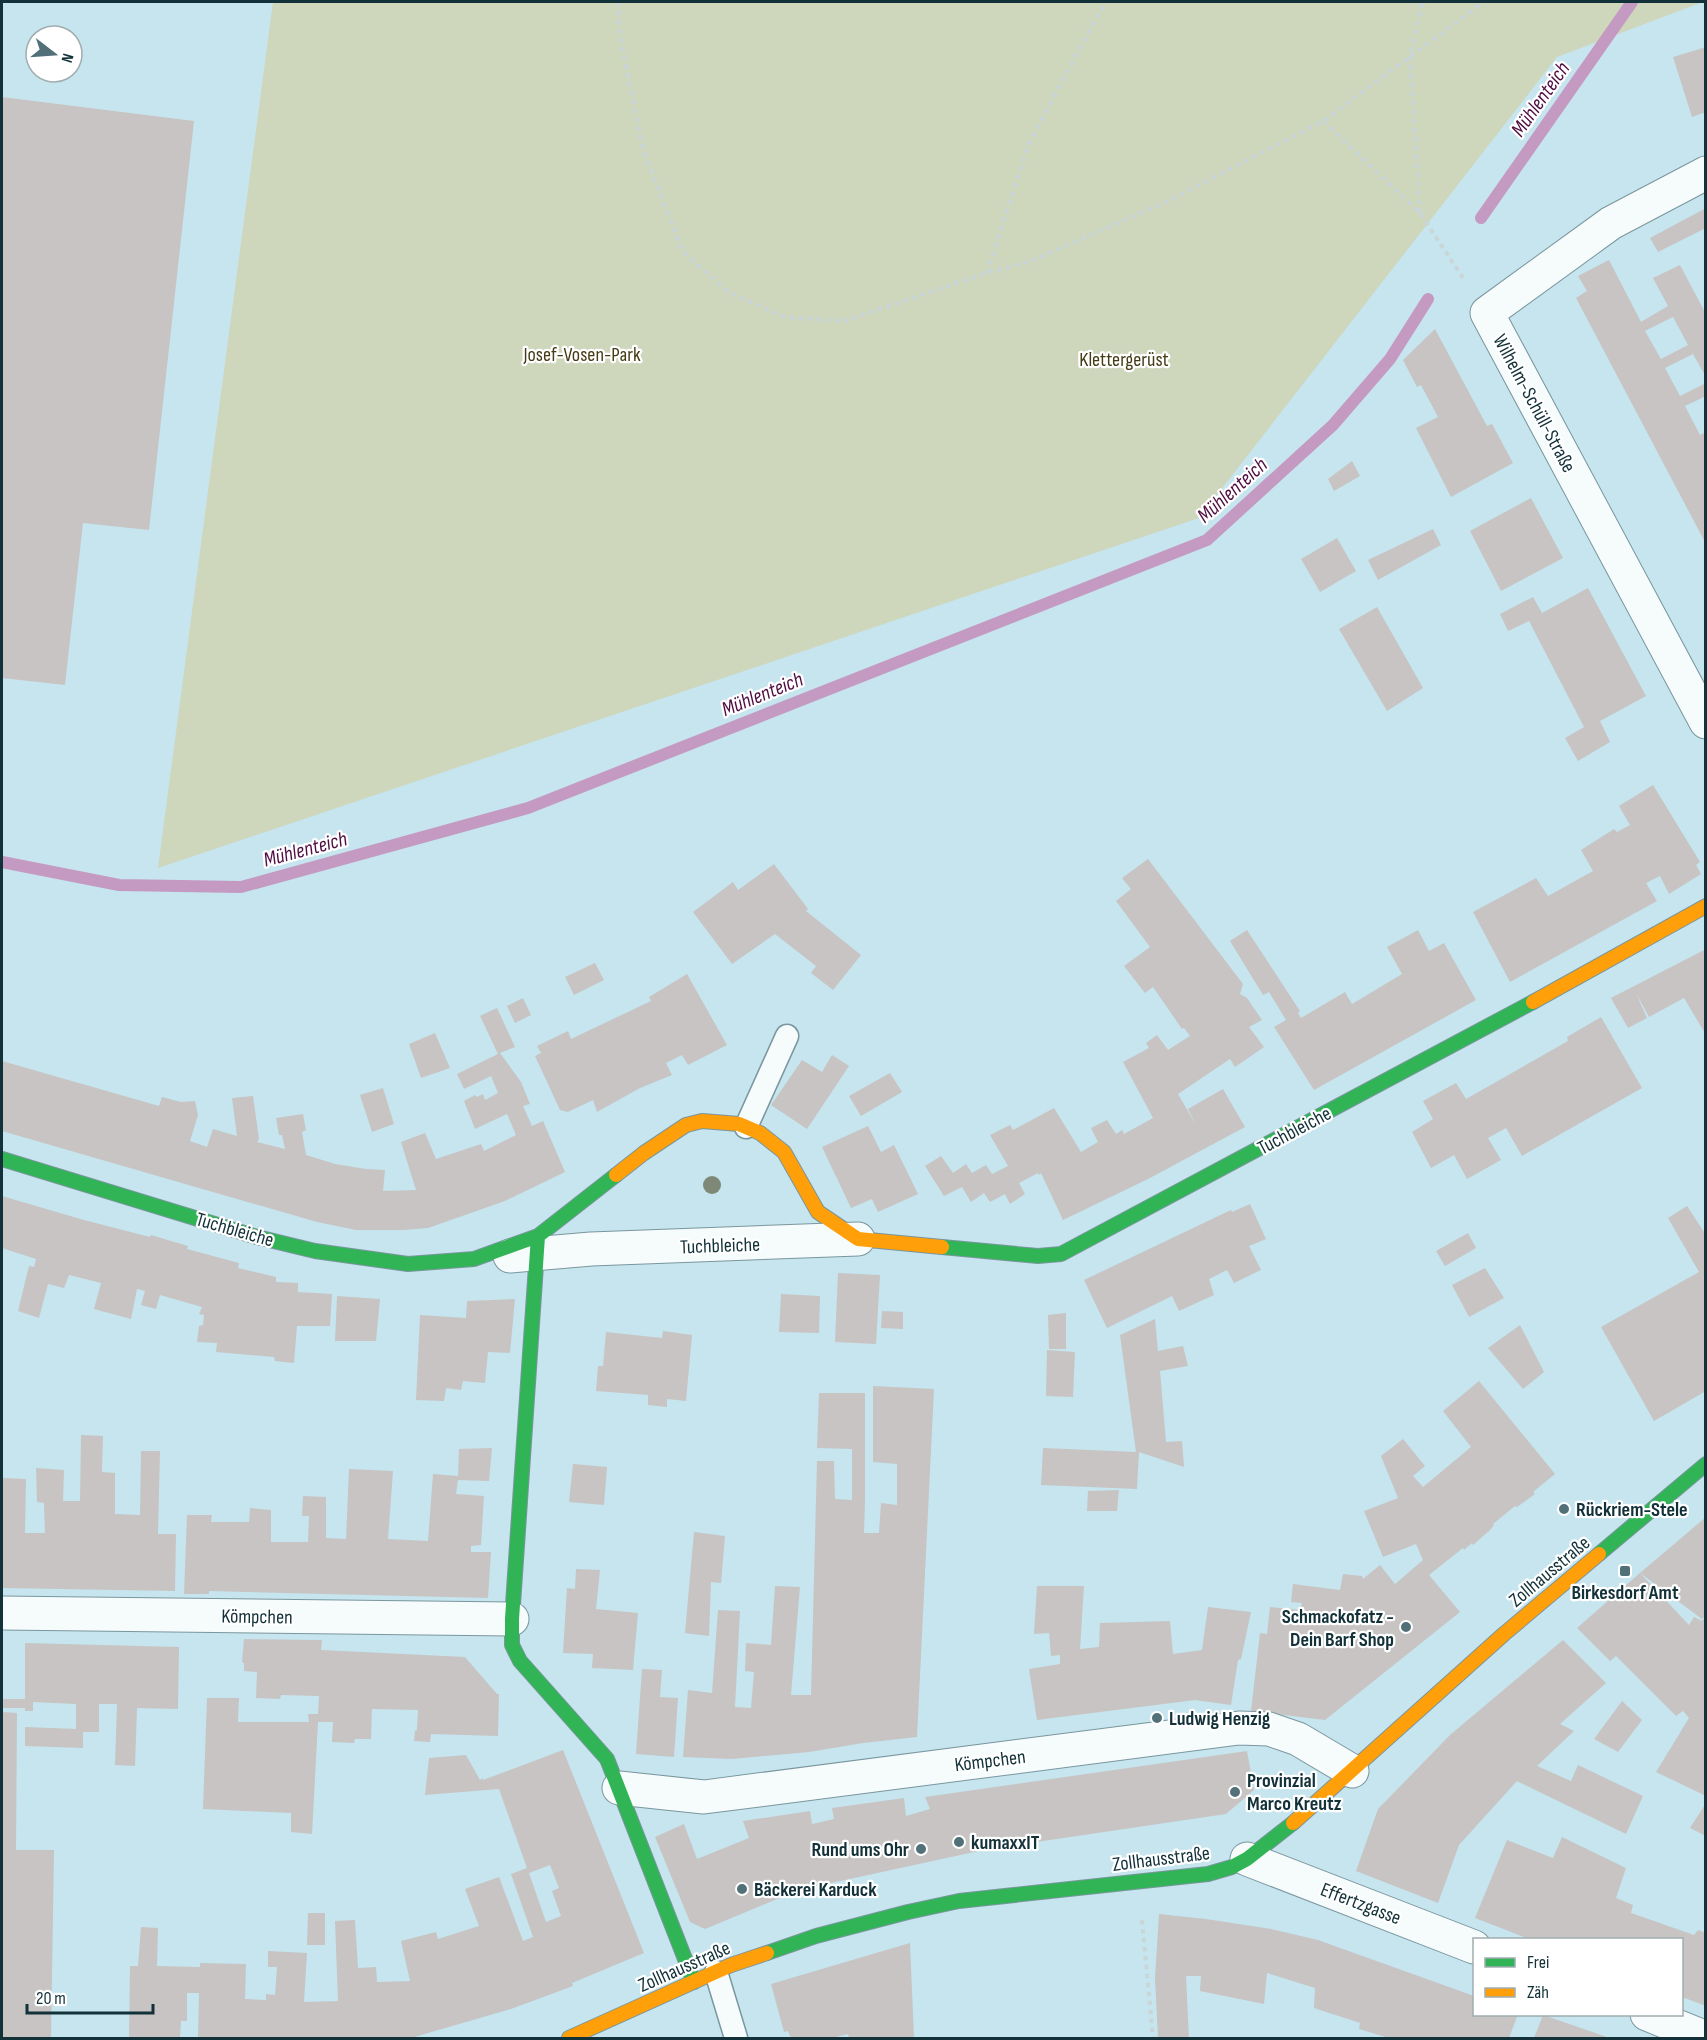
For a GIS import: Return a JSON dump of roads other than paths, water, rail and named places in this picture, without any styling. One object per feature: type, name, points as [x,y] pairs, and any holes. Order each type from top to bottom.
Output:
[{"type":"street","name":"Wilhelm-Schüll-Straße","points":[[1706,173],[1611,223],[1487,313],[1706,722]]},
{"type":"street","name":"Tuchbleiche","points":[[2,1159],[257,1237],[315,1251],[408,1264],[474,1259],[538,1245],[591,1249],[858,1239],[1038,1256],[1061,1254],[1542,998],[1706,906]]},
{"type":"street","name":"Tuchbleiche","points":[[538,1245],[644,1153],[686,1125],[702,1121],[739,1124],[760,1133],[784,1152],[818,1212],[858,1239]]},
{"type":"street","points":[[538,1245],[512,1645],[520,1661],[607,1759],[694,1982]]},
{"type":"street","name":"Zollhausstraße","points":[[569,2038],[731,1965],[816,1936],[959,1901],[1208,1874],[1232,1867],[1247,1859],[1292,1824],[1504,1634],[1706,1464]]},
{"type":"street","name":"Kömpchen","points":[[2,1613],[512,1619]]},
{"type":"street","name":"Kömpchen","points":[[619,1788],[704,1797],[1239,1728],[1269,1729],[1298,1739],[1352,1771]]},
{"type":"street","name":"Effertzgasse","points":[[1247,1859],[1473,1947]]},
{"type":"street","points":[[1652,2016],[1706,2037]]},
{"type":"lane","points":[[746,1127],[787,1036]]},
{"type":"lane","points":[[716,1972],[736,2038]]},
{"type":"waterway","name":"Mühlenteich","points":[[1481,218],[1632,2]]},
{"type":"waterway","name":"Mühlenteich","points":[[2,862],[119,885],[241,887],[528,808],[1207,540],[1333,425],[1390,359],[1428,299]]},
{"type":"place","name":"Rückriem-Stele","points":[[1564,1509]]},
{"type":"place","name":"Birkesdorf Amt","points":[[1625,1571]]},
{"type":"place","name":"Schmackofatz - Dein Barf Shop","points":[[1406,1627]]},
{"type":"place","name":"Ludwig Henzig","points":[[1157,1718]]},
{"type":"place","name":"Provinzial Marco Kreutz","points":[[1235,1792]]},
{"type":"place","name":"kumaxxIT","points":[[959,1842]]},
{"type":"place","name":"Rund ums Ohr","points":[[921,1849]]},
{"type":"place","name":"Bäckerei Karduck","points":[[742,1889]]},
{"type":"park label","name":"Josef-Vosen-Park","points":[[582,354]]},
{"type":"park label","name":"Klettergerüst","points":[[1124,359]]}]
